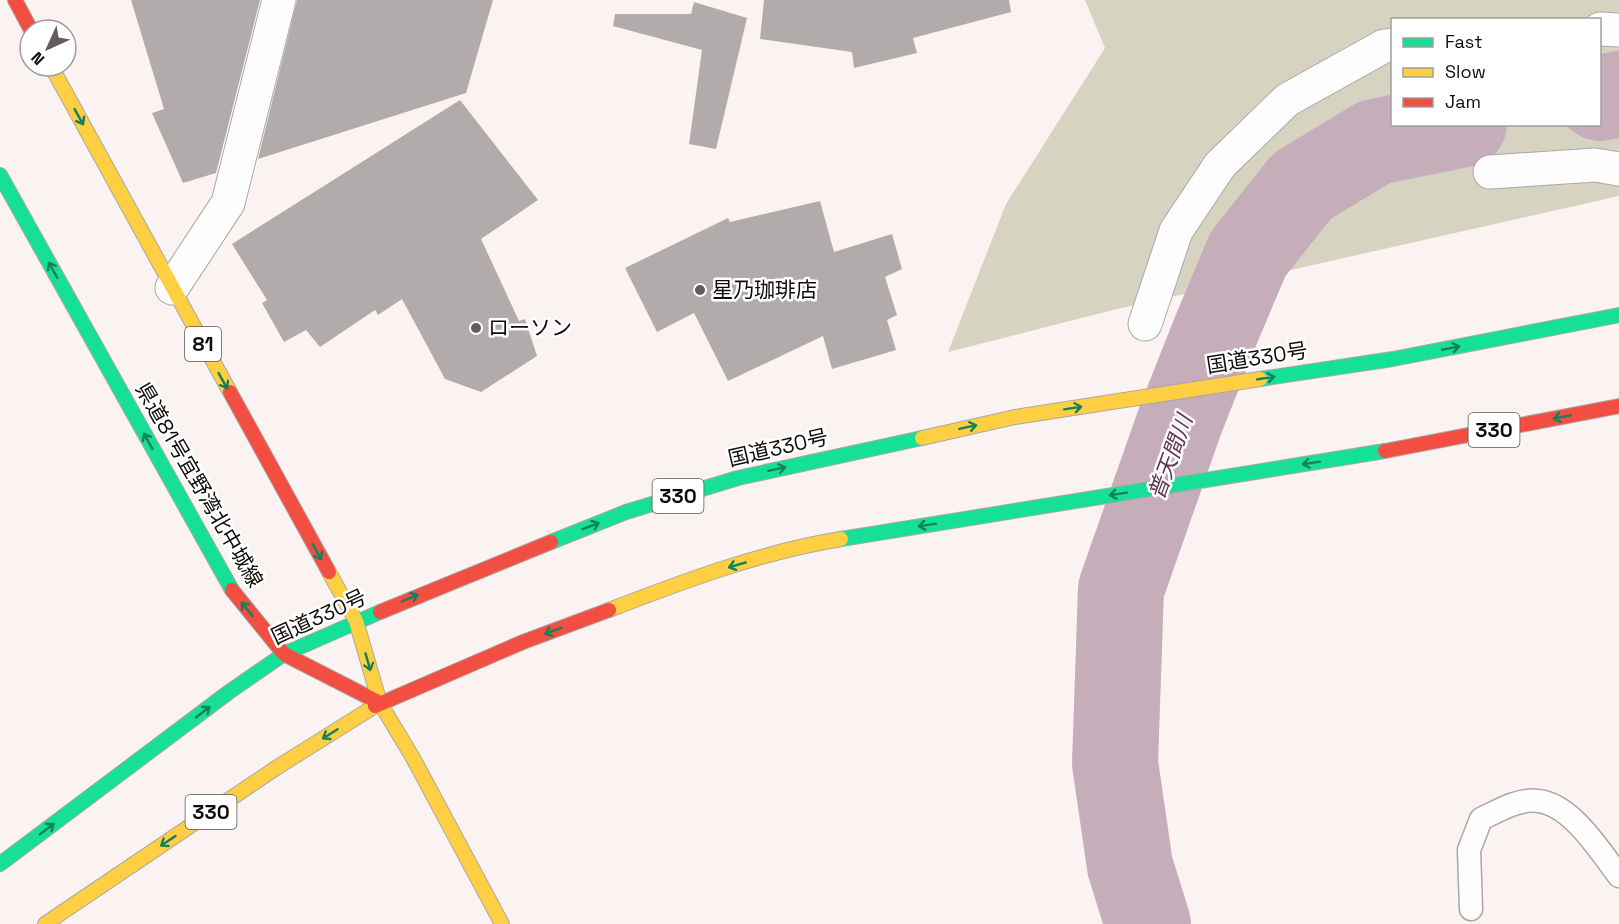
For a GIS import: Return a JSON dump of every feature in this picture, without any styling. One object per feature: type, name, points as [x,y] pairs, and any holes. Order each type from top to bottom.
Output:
[{"type":"main road","points":[[15,0],[25,18]]},
{"type":"main road","name":"81","points":[[58,78],[356,621],[380,703]]},
{"type":"main road","name":"県道81号宜野湾北中城線","points":[[0,175],[232,590],[284,654],[380,703]]},
{"type":"main road","name":"国道330号","points":[[0,864],[229,692],[284,654],[356,621],[626,512],[738,478],[1015,417],[1393,359],[1619,315]]},
{"type":"main road","name":"330","points":[[45,924],[276,768],[380,703],[523,642],[692,578],[809,544],[1368,454],[1619,406]]},
{"type":"main road","points":[[380,703],[413,758],[501,924]]},
{"type":"street","points":[[172,288],[228,203],[279,0]]},
{"type":"street","points":[[1601,29],[1619,30]]},
{"type":"street","points":[[1145,324],[1176,231],[1220,165],[1287,100],[1384,46],[1391,45]]},
{"type":"street","points":[[1490,172],[1595,165],[1619,169]]},
{"type":"lane","points":[[1471,909],[1469,850],[1481,819],[1506,806],[1539,801],[1573,817],[1619,876]]},
{"type":"shaded area","points":[[1085,0],[1619,0],[1619,196],[1113,310],[948,352],[1006,204],[1105,48]]},
{"type":"building","points":[[131,0],[260,0],[216,173],[183,183],[152,113],[164,109]]},
{"type":"building","points":[[297,0],[493,0],[466,93],[258,159]]},
{"type":"building","points":[[764,0],[1009,0],[1011,12],[913,38],[917,53],[854,68],[852,52],[760,39]]},
{"type":"building","points":[[694,2],[747,18],[716,149],[689,144],[702,50],[613,26],[615,14],[691,14]]},
{"type":"building","points":[[460,100],[538,200],[481,239],[519,321],[525,319],[537,356],[481,392],[445,379],[402,299],[378,315],[375,310],[320,347],[306,330],[284,342],[262,303],[267,300],[232,244]]},
{"type":"building","points":[[820,201],[834,252],[892,234],[902,269],[885,277],[897,315],[887,320],[896,350],[832,369],[823,336],[728,381],[694,313],[657,332],[625,268],[728,218],[730,222]]},
{"type":"waterway","name":"普天間川","points":[[1601,98],[1619,94]]},
{"type":"waterway","name":"普天間川","points":[[1148,924],[1130,866],[1115,763],[1121,589],[1180,421],[1248,254],[1302,186],[1375,142],[1454,126]]},
{"type":"traffic: fast","points":[[0,175],[232,590]]},
{"type":"traffic: fast","points":[[1260,379],[1393,359],[1619,315]]},
{"type":"traffic: fast","points":[[551,542],[626,512],[738,478],[922,438]]},
{"type":"traffic: fast","points":[[841,539],[1385,451]]},
{"type":"traffic: fast","points":[[0,864],[229,692],[284,654],[380,612]]},
{"type":"traffic: slow","points":[[58,78],[230,392]]},
{"type":"traffic: slow","points":[[922,438],[1015,417],[1260,379]]},
{"type":"traffic: slow","points":[[609,610],[694,578],[752,560],[841,539]]},
{"type":"traffic: slow","points":[[329,572],[356,621],[380,703]]},
{"type":"traffic: slow","points":[[380,703],[413,758],[502,924]]},
{"type":"traffic: slow","points":[[45,924],[276,768],[375,706]]},
{"type":"traffic: jam","points":[[15,0],[25,18]]},
{"type":"traffic: jam","points":[[230,392],[329,572]]},
{"type":"traffic: jam","points":[[1385,451],[1619,406]]},
{"type":"traffic: jam","points":[[380,612],[551,542]]},
{"type":"traffic: jam","points":[[232,590],[284,654],[380,703]]},
{"type":"traffic: jam","points":[[375,706],[523,642],[609,610]]},
{"type":"place","name":"星乃珈琲店","points":[[700,290]]},
{"type":"place","name":"ローソン","points":[[476,328]]}]
